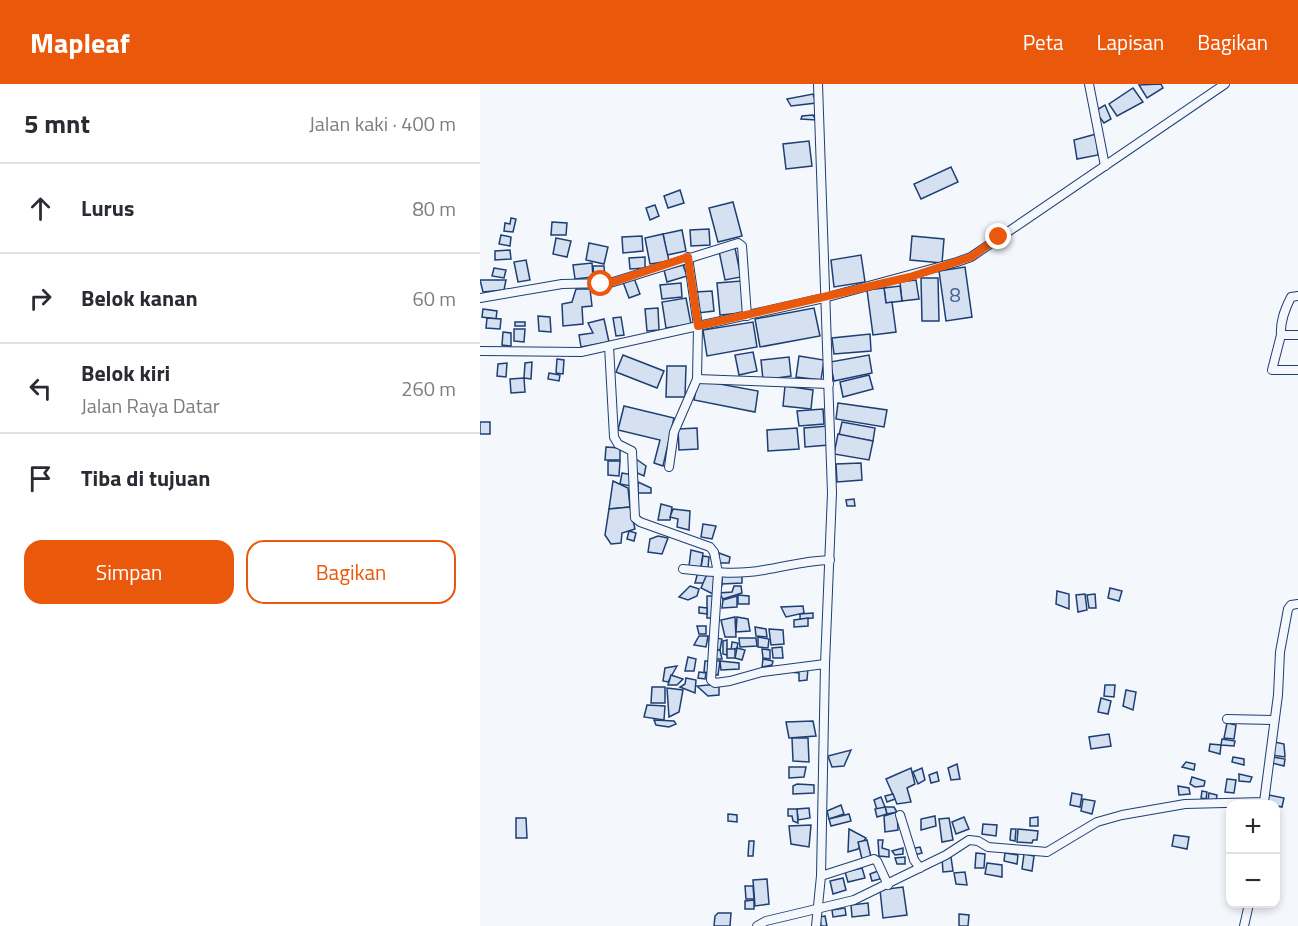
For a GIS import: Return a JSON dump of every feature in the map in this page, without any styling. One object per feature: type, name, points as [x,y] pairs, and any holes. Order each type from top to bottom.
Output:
[{"type":"street","points":[[816,926],[821,876],[832,470],[818,84]]},
{"type":"street","points":[[1089,84],[1105,166]]},
{"type":"street","points":[[480,351],[581,352],[824,298],[910,277],[971,257],[1225,84]]},
{"type":"street","points":[[480,298],[562,284],[610,283],[688,257],[741,244],[747,316]]},
{"type":"street","points":[[669,467],[674,432],[697,379],[698,326],[688,257]]},
{"type":"street","points":[[1298,296],[1291,297],[1284,310],[1281,335],[1272,370],[1298,370]]},
{"type":"street","points":[[1281,335],[1298,334]]},
{"type":"street","points":[[609,346],[614,437],[618,444],[632,451],[635,518],[710,547],[714,552],[718,573],[715,639],[710,672],[712,682],[730,681],[794,667],[825,664]]},
{"type":"street","points":[[697,379],[829,384]]},
{"type":"street","points":[[683,569],[718,573],[764,570],[793,563],[830,560]]},
{"type":"street","points":[[1264,800],[1280,652],[1288,609],[1298,604]]},
{"type":"street","points":[[1227,719],[1274,720]]},
{"type":"street","points":[[757,926],[766,921],[854,900],[888,885],[974,839],[988,847],[1047,852],[1097,822],[1122,815],[1185,804],[1226,803]]},
{"type":"street","points":[[900,815],[914,860],[920,868]]},
{"type":"street","points":[[821,876],[874,859],[878,861],[888,885]]},
{"type":"street","points":[[1244,926],[1248,908]]},
{"type":"building","points":[[1161,84],[1163,88],[1147,98],[1139,85]]},
{"type":"building","points":[[1133,88],[1143,102],[1117,116],[1109,104]]},
{"type":"building","points":[[813,94],[816,103],[791,106],[787,99]]},
{"type":"building","points":[[1105,105],[1111,119],[1104,123],[1095,111]]},
{"type":"building","points":[[813,115],[816,120],[801,119],[802,116]]},
{"type":"building","points":[[1096,134],[1098,155],[1077,159],[1074,140]]},
{"type":"building","points":[[809,141],[812,166],[786,169],[783,144]]},
{"type":"building","points":[[951,167],[958,182],[921,199],[914,184]]},
{"type":"building","points":[[680,190],[684,203],[668,208],[664,196]]},
{"type":"building","points":[[733,202],[742,236],[718,242],[709,208]]},
{"type":"building","points":[[655,205],[659,216],[650,220],[646,208]]},
{"type":"building","points":[[511,218],[516,219],[513,232],[504,231],[505,223],[510,224]]},
{"type":"building","points":[[552,222],[567,223],[566,235],[551,235]]},
{"type":"building","points":[[709,229],[710,245],[691,246],[690,230]]},
{"type":"building","points":[[682,230],[686,251],[667,255],[663,234]]},
{"type":"building","points":[[663,234],[669,261],[650,264],[645,238]]},
{"type":"building","points":[[501,235],[511,237],[510,246],[499,244]]},
{"type":"building","points":[[642,236],[643,251],[623,253],[622,237]]},
{"type":"building","points":[[912,236],[944,239],[942,263],[910,260]]},
{"type":"building","points":[[556,238],[571,241],[567,257],[553,254]]},
{"type":"building","points":[[589,243],[608,247],[604,264],[586,260]]},
{"type":"building","points":[[735,248],[741,277],[725,280],[719,251]]},
{"type":"building","points":[[510,250],[511,259],[495,260],[495,251]]},
{"type":"building","points":[[861,255],[865,282],[834,287],[831,260]]},
{"type":"building","points":[[645,257],[645,268],[630,269],[629,258]]},
{"type":"building","points":[[526,260],[530,280],[518,282],[514,262]]},
{"type":"building","points":[[592,263],[593,277],[575,279],[573,265]]},
{"type":"building","points":[[683,265],[687,276],[667,282],[664,270]]},
{"type":"building","points":[[593,266],[604,266],[605,279],[594,280]]},
{"type":"building","points":[[965,267],[972,317],[946,321],[939,271]]},
{"type":"building","points":[[494,268],[506,270],[504,278],[492,276]]},
{"type":"building","points":[[634,278],[640,294],[629,298],[623,282]]},
{"type":"building","points":[[921,278],[938,278],[939,321],[922,321]]},
{"type":"building","points":[[480,280],[506,280],[504,290],[483,292]]},
{"type":"building","points":[[916,280],[919,299],[902,301],[900,282]]},
{"type":"building","points":[[741,281],[743,313],[720,315],[717,283]]},
{"type":"building","points":[[681,283],[682,297],[662,299],[660,285]]},
{"type":"building","points":[[900,286],[902,301],[886,303],[884,288]]},
{"type":"building","points":[[884,288],[886,303],[892,302],[896,332],[873,335],[867,290]]},
{"type":"building","points":[[576,289],[590,289],[592,306],[582,307],[583,324],[563,326],[562,304],[572,302]]},
{"type":"building","points":[[712,291],[714,311],[698,313],[696,292]]},
{"type":"building","points":[[686,298],[691,324],[666,328],[662,302]]},
{"type":"building","points":[[658,308],[659,330],[647,331],[645,309]]},
{"type":"building","points":[[814,308],[820,336],[760,347],[755,319]]},
{"type":"building","points":[[483,309],[497,311],[496,319],[482,317]]},
{"type":"building","points":[[538,316],[550,317],[551,332],[539,331]]},
{"type":"building","points":[[621,317],[624,335],[616,336],[613,318]]},
{"type":"building","points":[[487,318],[501,319],[500,329],[486,328]]},
{"type":"building","points":[[604,319],[609,342],[581,347],[579,335],[593,333],[588,323]]},
{"type":"building","points":[[515,322],[525,322],[525,326],[515,326]]},
{"type":"building","points":[[753,322],[757,347],[707,356],[703,330]]},
{"type":"building","points":[[514,329],[525,329],[524,342],[514,341]]},
{"type":"building","points":[[503,332],[511,333],[511,346],[502,345]]},
{"type":"building","points":[[870,334],[871,351],[834,354],[832,338]]},
{"type":"building","points":[[753,352],[757,371],[739,375],[735,355]]},
{"type":"building","points":[[623,355],[664,371],[657,388],[616,372]]},
{"type":"building","points":[[869,355],[872,373],[834,381],[830,362]]},
{"type":"building","points":[[799,356],[824,360],[821,380],[796,377]]},
{"type":"building","points":[[789,357],[791,376],[763,380],[761,360]]},
{"type":"building","points":[[557,359],[564,360],[563,374],[556,373]]},
{"type":"building","points":[[532,362],[531,379],[524,378],[525,363]]},
{"type":"building","points":[[507,363],[506,377],[497,376],[498,364]]},
{"type":"building","points":[[667,366],[686,366],[685,397],[666,397]]},
{"type":"building","points":[[549,373],[560,375],[559,381],[548,379]]},
{"type":"building","points":[[869,375],[873,389],[843,397],[840,382]]},
{"type":"building","points":[[524,378],[525,392],[511,393],[510,379]]},
{"type":"building","points":[[698,380],[758,391],[755,412],[694,400]]},
{"type":"building","points":[[785,386],[813,390],[811,409],[783,406]]},
{"type":"building","points":[[838,403],[887,410],[884,427],[836,419]]},
{"type":"building","points":[[624,406],[674,418],[663,466],[654,463],[660,440],[618,430]]},
{"type":"building","points":[[823,409],[824,424],[799,426],[797,411]]},
{"type":"building","points":[[480,422],[490,422],[490,434],[480,434]]},
{"type":"building","points":[[842,422],[875,428],[873,441],[839,435]]},
{"type":"building","points":[[828,426],[829,445],[805,447],[804,428]]},
{"type":"building","points":[[697,428],[698,449],[679,450],[678,429]]},
{"type":"building","points":[[797,428],[799,449],[768,451],[767,430]]},
{"type":"building","points":[[838,434],[873,441],[869,460],[834,454]]},
{"type":"building","points":[[606,447],[620,448],[620,460],[605,460]]},
{"type":"building","points":[[636,459],[646,466],[644,476],[635,472]]},
{"type":"building","points":[[608,461],[620,461],[619,476],[608,475]]},
{"type":"building","points":[[861,463],[862,480],[837,482],[836,464]]},
{"type":"building","points":[[622,473],[633,475],[631,486],[620,484]]},
{"type":"building","points":[[613,481],[628,488],[630,507],[609,509]]},
{"type":"building","points":[[638,482],[651,488],[651,493],[638,493]]},
{"type":"building","points":[[854,499],[855,506],[847,506],[846,500]]},
{"type":"building","points":[[661,504],[672,507],[670,520],[658,520]]},
{"type":"building","points":[[630,507],[635,529],[622,533],[621,543],[611,544],[605,535],[609,509]]},
{"type":"building","points":[[673,509],[690,511],[689,530],[677,527],[678,519],[670,517]]},
{"type":"building","points":[[703,524],[716,526],[712,539],[701,537]]},
{"type":"building","points":[[629,531],[636,533],[634,541],[627,539]]},
{"type":"building","points":[[658,536],[668,538],[662,554],[648,552],[650,539]]},
{"type":"building","points":[[691,550],[703,553],[701,567],[689,566]]},
{"type":"building","points":[[719,553],[730,557],[729,563],[718,563]]},
{"type":"building","points":[[703,556],[709,557],[708,568],[701,567]]},
{"type":"building","points":[[698,572],[707,574],[708,583],[695,583]]},
{"type":"building","points":[[742,572],[742,583],[722,584],[722,573]]},
{"type":"building","points":[[707,574],[720,576],[722,586],[713,594],[701,588]]},
{"type":"building","points":[[690,586],[699,589],[697,596],[688,600],[679,597]]},
{"type":"building","points":[[734,586],[741,586],[742,593],[723,599],[719,593],[732,592]]},
{"type":"building","points":[[1110,588],[1122,591],[1119,601],[1108,598]]},
{"type":"building","points":[[1057,591],[1069,594],[1069,609],[1056,604]]},
{"type":"building","points":[[1085,594],[1087,610],[1078,612],[1076,595]]},
{"type":"building","points":[[1095,594],[1096,608],[1089,608],[1087,595]]},
{"type":"building","points":[[738,595],[749,596],[749,604],[738,604]]},
{"type":"building","points":[[707,596],[715,596],[715,618],[707,618]]},
{"type":"building","points":[[737,596],[737,607],[722,608],[723,600]]},
{"type":"building","points":[[803,606],[804,613],[786,617],[781,607]]},
{"type":"building","points":[[699,607],[707,608],[707,614],[699,613]]},
{"type":"building","points":[[813,613],[813,618],[800,619],[800,614]]},
{"type":"building","points":[[735,617],[736,637],[725,637],[721,620]]},
{"type":"building","points":[[737,617],[748,619],[750,631],[736,632]]},
{"type":"building","points":[[808,618],[808,626],[794,627],[794,620]]},
{"type":"building","points":[[697,626],[706,626],[706,634],[699,634]]},
{"type":"building","points":[[755,627],[766,629],[767,637],[756,636]]},
{"type":"building","points":[[769,629],[783,630],[784,644],[771,645]]},
{"type":"building","points":[[699,636],[708,636],[706,647],[694,645]]},
{"type":"building","points":[[709,637],[722,639],[720,650],[709,650]]},
{"type":"building","points":[[758,637],[769,639],[768,648],[758,647]]},
{"type":"building","points":[[739,638],[756,638],[757,646],[740,647]]},
{"type":"building","points":[[727,640],[727,655],[723,654],[723,641]]},
{"type":"building","points":[[732,642],[738,643],[737,648],[731,651]]},
{"type":"building","points":[[782,647],[783,658],[773,658],[772,648]]},
{"type":"building","points":[[737,648],[745,650],[742,660],[735,658]]},
{"type":"building","points":[[727,649],[735,649],[735,658],[727,658]]},
{"type":"building","points":[[762,649],[770,650],[770,659],[763,658]]},
{"type":"building","points":[[709,650],[720,650],[722,659],[709,659]]},
{"type":"building","points":[[688,657],[696,659],[694,671],[685,671]]},
{"type":"building","points":[[763,659],[773,661],[772,665],[762,667]]},
{"type":"building","points":[[705,661],[720,661],[718,675],[704,672]]},
{"type":"building","points":[[720,661],[739,663],[739,669],[721,670]]},
{"type":"building","points":[[677,666],[668,682],[663,681],[665,668]]},
{"type":"building","points":[[808,668],[807,680],[799,681],[799,673],[790,672]]},
{"type":"building","points":[[699,672],[706,673],[705,679],[698,678]]},
{"type":"building","points":[[671,675],[683,679],[677,685],[668,685]]},
{"type":"building","points":[[686,678],[696,680],[695,693],[680,687],[685,684]]},
{"type":"building","points":[[719,684],[719,695],[708,696],[697,686]]},
{"type":"building","points":[[1105,685],[1115,685],[1114,697],[1104,696]]},
{"type":"building","points":[[652,687],[665,687],[665,703],[651,703]]},
{"type":"building","points":[[667,688],[683,690],[679,712],[669,717]]},
{"type":"building","points":[[1126,690],[1136,692],[1133,710],[1123,706]]},
{"type":"building","points":[[1101,698],[1111,701],[1108,714],[1098,712]]},
{"type":"building","points":[[647,705],[665,706],[664,720],[644,717]]},
{"type":"building","points":[[654,720],[674,721],[676,724],[669,727],[656,725]]},
{"type":"building","points":[[813,721],[816,736],[789,738],[786,722]]},
{"type":"building","points":[[1227,723],[1236,725],[1234,739],[1224,738]]},
{"type":"building","points":[[1109,734],[1111,746],[1091,749],[1089,737]]},
{"type":"building","points":[[792,738],[808,738],[809,762],[793,761]]},
{"type":"building","points":[[1222,739],[1235,741],[1234,746],[1221,745]]},
{"type":"building","points":[[1275,742],[1284,744],[1285,757],[1271,755]]},
{"type":"building","points":[[1210,744],[1221,745],[1220,754],[1209,751]]},
{"type":"building","points":[[851,750],[844,766],[832,767],[828,756]]},
{"type":"building","points":[[1233,757],[1244,759],[1244,765],[1232,762]]},
{"type":"building","points":[[1273,757],[1285,759],[1284,766],[1272,763]]},
{"type":"building","points":[[1186,762],[1195,764],[1194,770],[1182,767]]},
{"type":"building","points":[[957,764],[960,779],[951,780],[948,768]]},
{"type":"building","points":[[789,767],[806,767],[804,777],[789,778]]},
{"type":"building","points":[[911,768],[915,784],[907,788],[911,802],[897,804],[886,779]]},
{"type":"building","points":[[922,768],[925,780],[918,784],[913,772]]},
{"type":"building","points":[[937,772],[939,781],[931,783],[929,775]]},
{"type":"building","points":[[1239,774],[1252,777],[1250,782],[1239,781]]},
{"type":"building","points":[[1192,777],[1205,781],[1204,786],[1195,787],[1190,784]]},
{"type":"building","points":[[1227,779],[1236,780],[1234,793],[1225,792]]},
{"type":"building","points":[[797,784],[814,785],[814,793],[793,794],[793,786]]},
{"type":"building","points":[[1178,786],[1189,788],[1190,794],[1179,795]]},
{"type":"building","points":[[1202,791],[1207,792],[1206,799],[1201,798]]},
{"type":"building","points":[[1072,793],[1082,795],[1080,807],[1070,805]]},
{"type":"building","points":[[1209,793],[1217,795],[1216,801],[1208,800]]},
{"type":"building","points":[[893,794],[895,799],[887,802],[885,796]]},
{"type":"building","points":[[1269,795],[1284,798],[1282,807],[1280,807],[1280,800],[1268,800]]},
{"type":"building","points":[[881,797],[885,807],[877,810],[874,800]]},
{"type":"building","points":[[1083,799],[1095,801],[1092,814],[1081,811]]},
{"type":"building","points":[[841,805],[844,814],[829,819],[827,811]]},
{"type":"building","points":[[885,807],[894,807],[897,812],[887,814]]},
{"type":"building","points":[[885,807],[887,814],[877,817],[875,809]]},
{"type":"building","points":[[809,808],[810,818],[798,820],[797,809]]},
{"type":"building","points":[[788,809],[797,809],[798,823],[793,821],[792,816],[788,816]]},
{"type":"building","points":[[897,812],[898,830],[885,832],[884,816]]},
{"type":"building","points":[[728,814],[737,815],[737,822],[728,821]]},
{"type":"building","points":[[849,814],[851,821],[831,826],[829,819]]},
{"type":"building","points":[[935,816],[936,826],[921,830],[921,819]]},
{"type":"building","points":[[964,817],[969,829],[956,834],[952,822]]},
{"type":"building","points":[[1038,817],[1038,826],[1030,826],[1030,818]]},
{"type":"building","points":[[516,818],[526,818],[527,838],[516,838]]},
{"type":"building","points":[[949,818],[953,840],[942,842],[939,819]]},
{"type":"building","points":[[983,824],[997,825],[996,836],[982,834]]},
{"type":"building","points":[[811,825],[809,847],[791,844],[789,826]]},
{"type":"building","points":[[849,829],[866,838],[858,849],[848,852]]},
{"type":"building","points":[[1011,829],[1016,829],[1015,841],[1010,840]]},
{"type":"building","points":[[1018,829],[1038,831],[1037,840],[1033,840],[1032,843],[1017,842]]},
{"type":"building","points":[[1174,835],[1189,837],[1187,849],[1172,846]]},
{"type":"building","points":[[867,840],[871,857],[862,859],[858,842]]},
{"type":"building","points":[[878,840],[883,840],[882,848],[889,850],[889,857],[879,856]]},
{"type":"building","points":[[749,841],[754,841],[753,856],[748,856]]},
{"type":"building","points":[[920,847],[922,853],[915,855],[910,849]]},
{"type":"building","points":[[903,848],[903,854],[895,855],[892,851]]},
{"type":"building","points":[[976,853],[985,854],[984,868],[975,868]]},
{"type":"building","points":[[1005,853],[1018,855],[1017,864],[1004,861]]},
{"type":"building","points":[[1024,854],[1034,856],[1032,871],[1022,869]]},
{"type":"building","points":[[905,857],[905,864],[897,864],[895,858]]},
{"type":"building","points":[[951,857],[953,871],[943,872],[942,858]]},
{"type":"building","points":[[987,863],[1002,865],[1002,877],[985,874]]},
{"type":"building","points":[[862,868],[865,878],[848,882],[845,872]]},
{"type":"building","points":[[878,871],[880,879],[872,881],[870,874]]},
{"type":"building","points":[[965,872],[967,885],[956,884],[954,873]]},
{"type":"building","points":[[843,878],[846,890],[833,894],[830,881]]},
{"type":"building","points":[[767,879],[769,904],[755,906],[753,880]]},
{"type":"building","points":[[745,886],[753,886],[754,899],[746,899]]},
{"type":"building","points":[[903,887],[907,915],[883,918],[880,890]]},
{"type":"building","points":[[754,900],[754,909],[745,909],[745,901]]},
{"type":"building","points":[[868,903],[869,915],[852,917],[851,905]]},
{"type":"building","points":[[845,908],[846,915],[833,917],[832,910]]},
{"type":"building","points":[[718,913],[731,913],[730,926],[714,926],[715,916]]},
{"type":"building","points":[[959,914],[969,915],[968,926],[959,926]]},
{"type":"building","points":[[825,916],[827,926],[821,926],[820,917]]},
{"type":"route","points":[[601,284],[637,275],[688,257],[698,326],[910,277],[971,257],[999,237]]}]
